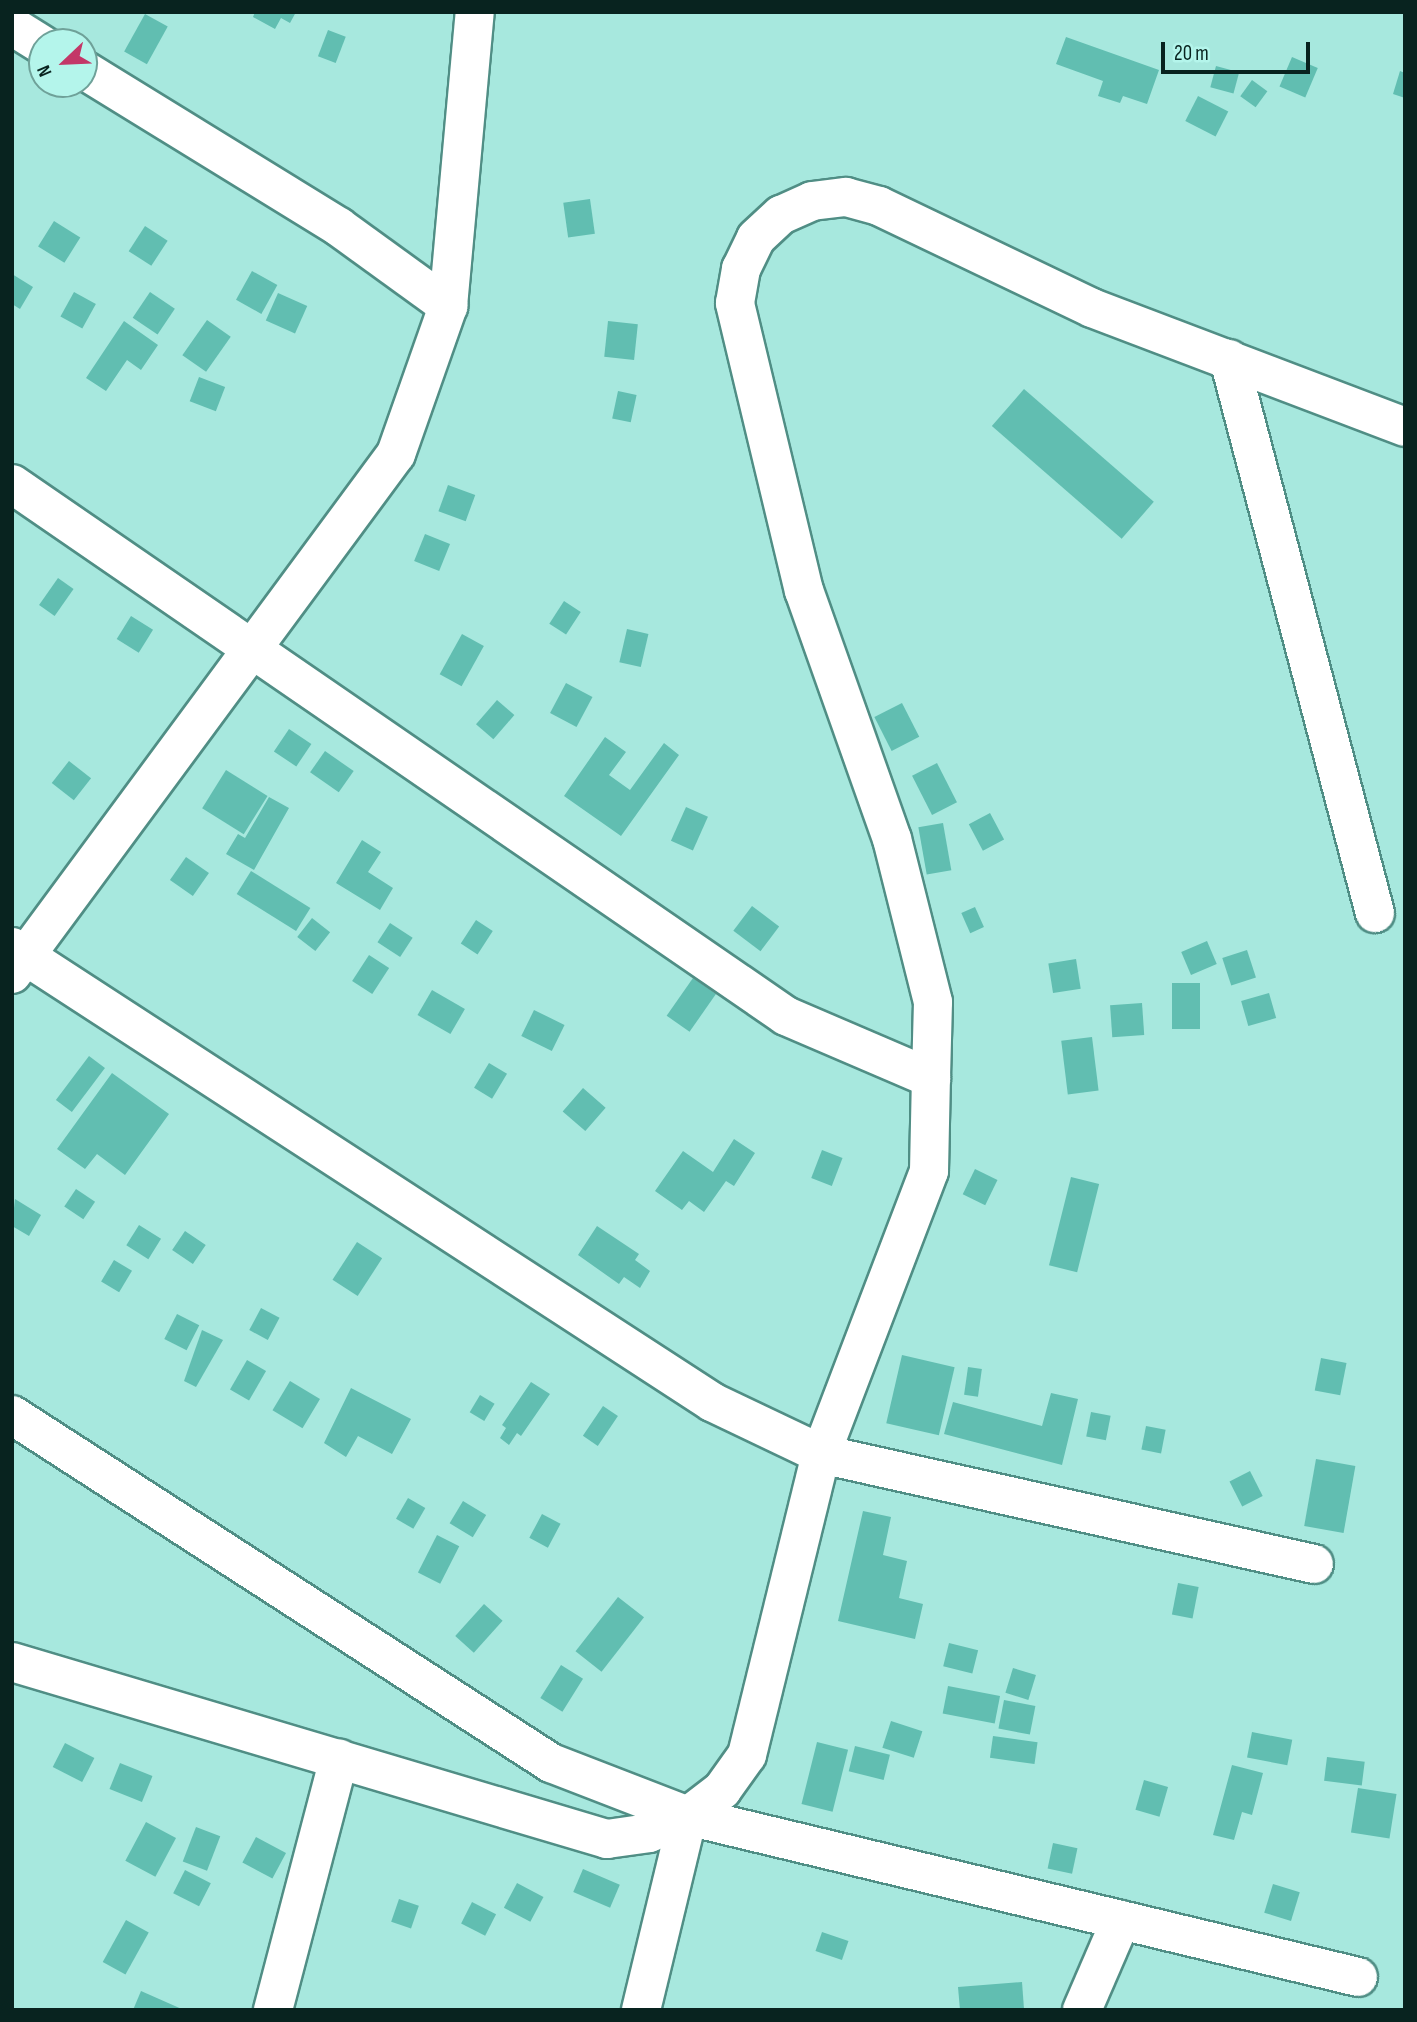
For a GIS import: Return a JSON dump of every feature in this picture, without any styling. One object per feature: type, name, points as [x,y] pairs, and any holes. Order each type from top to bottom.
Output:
[{"type":"street","points":[[475,12],[448,306],[396,454],[253,648],[16,958],[712,1402],[821,1454],[1314,1564]]},
{"type":"street","points":[[12,26],[28,36]]},
{"type":"street","points":[[98,79],[339,227],[448,306]]},
{"type":"street","points":[[15,1671],[339,1759],[607,1839],[649,1833],[688,1816],[722,1790],[747,1755],[821,1454],[929,1171],[933,1002],[892,839],[804,591],[735,303],[741,269],[756,238],[781,215],[812,201],[846,197],[879,206],[1092,307],[1405,426]]},
{"type":"street","points":[[1228,359],[1375,913]]},
{"type":"street","points":[[12,484],[786,1016],[931,1078]]},
{"type":"street","points":[[12,1415],[551,1763],[688,1816],[1358,1977]]},
{"type":"street","points":[[273,2010],[339,1759]]},
{"type":"street","points":[[640,2010],[688,1816]]},
{"type":"street","points":[[1082,2010],[1121,1920]]},
{"type":"building","points":[[255,12],[296,12],[290,23],[281,18],[275,29],[253,17]]},
{"type":"building","points":[[145,14],[168,27],[147,64],[124,52]]},
{"type":"building","points":[[328,30],[346,37],[336,63],[318,56]]},
{"type":"building","points":[[1066,37],[1159,70],[1147,104],[1123,96],[1120,103],[1098,96],[1103,81],[1056,64]]},
{"type":"building","points":[[1292,57],[1318,68],[1305,97],[1279,86]]},
{"type":"building","points":[[1216,66],[1239,72],[1233,93],[1210,87]]},
{"type":"building","points":[[1400,71],[1405,73],[1405,98],[1393,94]]},
{"type":"building","points":[[1252,80],[1267,91],[1256,107],[1240,96]]},
{"type":"building","points":[[1198,96],[1228,111],[1216,136],[1185,121]]},
{"type":"building","points":[[590,199],[595,234],[568,237],[563,203]]},
{"type":"building","points":[[54,221],[80,237],[64,263],[38,246]]},
{"type":"building","points":[[145,226],[168,241],[151,266],[129,251]]},
{"type":"building","points":[[252,271],[277,285],[261,314],[236,300]]},
{"type":"building","points":[[12,274],[33,287],[20,309],[12,304]]},
{"type":"building","points":[[74,292],[96,304],[82,329],[60,316]]},
{"type":"building","points":[[150,292],[175,309],[158,334],[133,318]]},
{"type":"building","points":[[278,293],[307,306],[295,333],[266,320]]},
{"type":"building","points":[[207,320],[231,337],[206,372],[182,355]]},
{"type":"building","points":[[124,321],[158,345],[141,370],[127,360],[106,391],[86,378]]},
{"type":"building","points":[[608,321],[638,324],[634,360],[604,357]]},
{"type":"building","points":[[199,377],[225,387],[216,411],[190,401]]},
{"type":"building","points":[[1024,389],[1154,502],[1122,539],[992,426]]},
{"type":"building","points":[[618,391],[637,395],[631,422],[612,418]]},
{"type":"building","points":[[448,485],[475,495],[466,521],[438,511]]},
{"type":"building","points":[[425,534],[450,544],[439,571],[414,561]]},
{"type":"building","points":[[58,578],[74,589],[55,616],[39,605]]},
{"type":"building","points":[[564,601],[581,612],[566,635],[549,624]]},
{"type":"building","points":[[131,616],[153,630],[139,653],[117,639]]},
{"type":"building","points":[[627,629],[648,634],[641,667],[619,662]]},
{"type":"building","points":[[462,634],[484,646],[462,686],[440,674]]},
{"type":"building","points":[[566,683],[592,697],[577,727],[550,713]]},
{"type":"building","points":[[497,700],[514,715],[493,739],[476,724]]},
{"type":"building","points":[[902,703],[919,737],[892,751],[874,717]]},
{"type":"building","points":[[289,729],[311,744],[296,766],[274,751]]},
{"type":"building","points":[[605,737],[626,752],[609,775],[630,790],[664,743],[679,755],[621,836],[564,796]]},
{"type":"building","points":[[325,751],[354,771],[339,792],[310,772]]},
{"type":"building","points":[[69,761],[91,778],[74,800],[52,783]]},
{"type":"building","points":[[937,763],[957,802],[932,815],[912,776]]},
{"type":"building","points":[[226,770],[268,796],[244,834],[202,808]]},
{"type":"building","points":[[269,797],[289,808],[254,870],[226,854],[238,834],[245,838]]},
{"type":"building","points":[[686,807],[708,817],[693,851],[671,841]]},
{"type":"building","points":[[990,813],[1004,839],[983,851],[969,824]]},
{"type":"building","points":[[943,823],[951,870],[927,875],[918,827]]},
{"type":"building","points":[[362,840],[381,852],[368,872],[393,888],[380,910],[336,883]]},
{"type":"building","points":[[186,857],[209,873],[193,896],[170,880]]},
{"type":"building","points":[[251,871],[310,908],[296,931],[237,894]]},
{"type":"building","points":[[752,906],[779,926],[760,951],[733,931]]},
{"type":"building","points":[[975,907],[984,927],[970,933],[961,913]]},
{"type":"building","points":[[312,918],[330,932],[315,951],[297,937]]},
{"type":"building","points":[[476,920],[493,931],[478,954],[461,943]]},
{"type":"building","points":[[390,923],[413,938],[400,957],[377,942]]},
{"type":"building","points":[[1207,941],[1217,964],[1191,975],[1181,952]]},
{"type":"building","points":[[1247,950],[1256,978],[1231,986],[1222,958]]},
{"type":"building","points":[[369,955],[389,968],[372,994],[352,981]]},
{"type":"building","points":[[1076,959],[1081,989],[1053,993],[1048,963]]},
{"type":"building","points":[[693,978],[716,994],[690,1032],[667,1016]]},
{"type":"building","points":[[1172,983],[1200,983],[1200,1029],[1172,1029]]},
{"type":"building","points":[[432,990],[465,1009],[450,1034],[418,1015]]},
{"type":"building","points":[[1269,993],[1276,1018],[1248,1026],[1241,1001]]},
{"type":"building","points":[[1142,1003],[1144,1035],[1112,1037],[1110,1005]]},
{"type":"building","points":[[534,1010],[565,1025],[552,1051],[521,1036]]},
{"type":"building","points":[[1092,1037],[1099,1091],[1068,1094],[1061,1041]]},
{"type":"building","points":[[89,1056],[105,1068],[72,1112],[56,1100]]},
{"type":"building","points":[[489,1063],[507,1074],[492,1099],[474,1088]]},
{"type":"building","points":[[112,1073],[169,1114],[125,1175],[97,1154],[85,1169],[57,1149]]},
{"type":"building","points":[[583,1088],[606,1108],[585,1131],[563,1111]]},
{"type":"building","points":[[734,1139],[755,1153],[734,1186],[726,1181],[704,1212],[689,1201],[682,1210],[655,1191],[683,1151],[713,1172]]},
{"type":"building","points":[[822,1150],[843,1158],[832,1186],[811,1178]]},
{"type":"building","points":[[975,1169],[997,1180],[985,1205],[963,1194]]},
{"type":"building","points":[[1071,1177],[1099,1184],[1077,1272],[1049,1265]]},
{"type":"building","points":[[76,1189],[95,1202],[83,1219],[64,1206]]},
{"type":"building","points":[[15,1199],[41,1215],[29,1236],[12,1226]]},
{"type":"building","points":[[139,1225],[161,1239],[148,1259],[126,1245]]},
{"type":"building","points":[[597,1226],[639,1254],[635,1260],[650,1271],[640,1288],[624,1277],[619,1284],[578,1255]]},
{"type":"building","points":[[185,1231],[206,1245],[193,1264],[172,1250]]},
{"type":"building","points":[[357,1242],[382,1258],[358,1296],[332,1280]]},
{"type":"building","points":[[114,1260],[132,1271],[119,1292],[101,1281]]},
{"type":"building","points":[[261,1308],[280,1318],[268,1340],[249,1330]]},
{"type":"building","points":[[177,1314],[199,1325],[187,1350],[164,1339]]},
{"type":"building","points":[[202,1330],[223,1340],[196,1387],[184,1381]]},
{"type":"building","points":[[902,1355],[955,1367],[939,1435],[886,1423]]},
{"type":"building","points":[[1321,1358],[1347,1363],[1340,1395],[1315,1390]]},
{"type":"building","points":[[247,1360],[266,1371],[249,1400],[230,1389]]},
{"type":"building","points":[[968,1367],[982,1369],[978,1397],[964,1395]]},
{"type":"building","points":[[290,1381],[320,1399],[302,1428],[272,1410]]},
{"type":"building","points":[[531,1382],[550,1394],[521,1436],[517,1433],[509,1445],[500,1438],[506,1428],[502,1425]]},
{"type":"building","points":[[351,1388],[411,1419],[392,1454],[358,1436],[346,1457],[324,1443]]},
{"type":"building","points":[[1051,1393],[1078,1399],[1062,1465],[944,1434],[953,1402],[1042,1426]]},
{"type":"building","points":[[480,1395],[495,1404],[484,1421],[470,1412]]},
{"type":"building","points":[[603,1406],[618,1416],[598,1446],[583,1436]]},
{"type":"building","points":[[1091,1412],[1111,1416],[1106,1440],[1086,1437]]},
{"type":"building","points":[[1146,1426],[1166,1430],[1161,1453],[1141,1450]]},
{"type":"building","points":[[1316,1459],[1355,1466],[1344,1533],[1304,1526]]},
{"type":"building","points":[[1250,1471],[1263,1496],[1242,1506],[1230,1481]]},
{"type":"building","points":[[408,1498],[425,1508],[413,1529],[396,1519]]},
{"type":"building","points":[[463,1501],[486,1515],[473,1537],[450,1523]]},
{"type":"building","points":[[863,1511],[891,1517],[883,1555],[907,1561],[899,1598],[923,1604],[915,1639],[838,1621]]},
{"type":"building","points":[[542,1514],[561,1524],[548,1548],[529,1538]]},
{"type":"building","points":[[437,1535],[459,1546],[440,1584],[418,1572]]},
{"type":"building","points":[[1178,1583],[1199,1587],[1193,1618],[1172,1614]]},
{"type":"building","points":[[618,1597],[644,1617],[602,1672],[576,1651]]},
{"type":"building","points":[[484,1604],[503,1621],[474,1653],[455,1636]]},
{"type":"building","points":[[949,1643],[978,1650],[972,1674],[943,1666]]},
{"type":"building","points":[[561,1665],[583,1679],[562,1712],[540,1698]]},
{"type":"building","points":[[1013,1668],[1036,1675],[1028,1700],[1005,1693]]},
{"type":"building","points":[[948,1686],[1000,1696],[995,1724],[943,1713]]},
{"type":"building","points":[[1004,1700],[1035,1706],[1030,1735],[998,1728]]},
{"type":"building","points":[[891,1721],[922,1731],[914,1758],[882,1748]]},
{"type":"building","points":[[1252,1732],[1292,1740],[1287,1765],[1247,1758]]},
{"type":"building","points":[[993,1736],[1038,1742],[1035,1764],[990,1758]]},
{"type":"building","points":[[817,1742],[848,1750],[833,1812],[802,1804]]},
{"type":"building","points":[[65,1743],[94,1758],[82,1782],[53,1767]]},
{"type":"building","points":[[855,1746],[890,1755],[884,1780],[849,1771]]},
{"type":"building","points":[[1327,1757],[1365,1762],[1362,1785],[1324,1781]]},
{"type":"building","points":[[120,1763],[152,1776],[142,1802],[110,1789]]},
{"type":"building","points":[[1232,1765],[1263,1773],[1252,1815],[1242,1812],[1234,1840],[1213,1835]]},
{"type":"building","points":[[1144,1780],[1168,1787],[1159,1817],[1135,1810]]},
{"type":"building","points":[[1358,1788],[1397,1794],[1389,1839],[1351,1832]]},
{"type":"building","points":[[146,1822],[176,1838],[155,1877],[125,1861]]},
{"type":"building","points":[[196,1827],[220,1836],[207,1871],[183,1862]]},
{"type":"building","points":[[256,1837],[286,1853],[272,1879],[242,1863]]},
{"type":"building","points":[[1053,1843],[1077,1848],[1072,1874],[1048,1868]]},
{"type":"building","points":[[583,1869],[620,1885],[610,1908],[573,1892]]},
{"type":"building","points":[[185,1870],[211,1883],[199,1906],[173,1893]]},
{"type":"building","points":[[517,1883],[543,1897],[530,1922],[504,1908]]},
{"type":"building","points":[[1273,1884],[1300,1892],[1291,1921],[1264,1913]]},
{"type":"building","points":[[399,1899],[419,1906],[411,1929],[391,1922]]},
{"type":"building","points":[[472,1902],[496,1914],[485,1936],[461,1923]]},
{"type":"building","points":[[126,1920],[149,1933],[125,1975],[103,1962]]},
{"type":"building","points":[[822,1932],[848,1941],[842,1960],[815,1951]]},
{"type":"building","points":[[1022,1982],[1024,2009],[960,2010],[958,1987]]},
{"type":"building","points":[[141,1991],[184,2010],[133,2010]]}]
